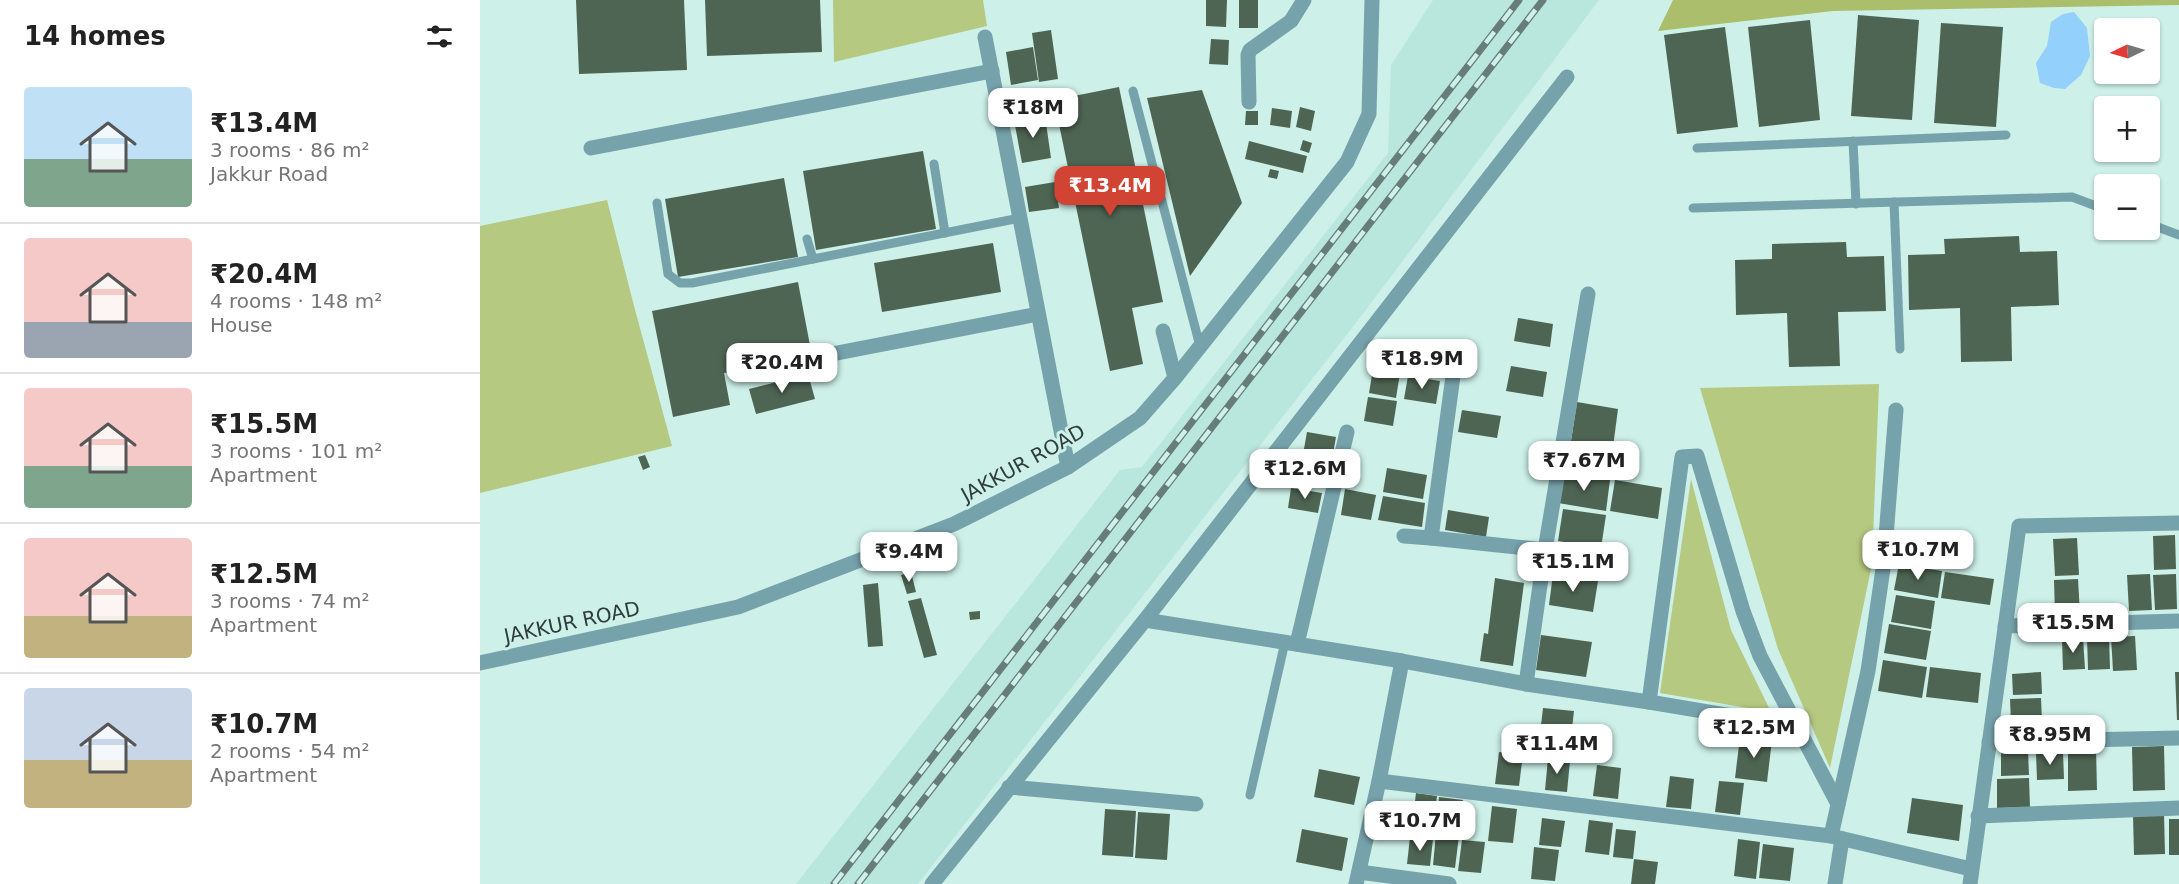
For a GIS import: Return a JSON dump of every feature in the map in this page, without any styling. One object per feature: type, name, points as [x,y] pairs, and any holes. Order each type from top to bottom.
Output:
[{"type":"street","points":[[1249,102],[1248,55],[1250,50],[1291,21],[1304,0]]},
{"type":"street","name":"JAKKUR ROAD","points":[[480,663],[738,607],[954,524],[1068,467],[1140,418],[1347,162],[1369,114],[1372,0]]},
{"type":"street","points":[[985,37],[1068,467]]},
{"type":"street","points":[[591,148],[992,71]]},
{"type":"street","points":[[932,884],[1145,620],[1567,77]]},
{"type":"street","points":[[1526,684],[1545,550],[1587,294]]},
{"type":"street","points":[[832,354],[1038,314]]},
{"type":"street","points":[[1163,331],[1174,378]]},
{"type":"street","points":[[1431,538],[1453,376]]},
{"type":"street","points":[[1835,884],[1838,804],[1868,671],[1884,562],[1896,410]]},
{"type":"street","points":[[1291,643],[1347,432]]},
{"type":"street","points":[[1648,702],[1682,457],[1697,456],[1743,610],[1760,656],[1838,804]]},
{"type":"street","points":[[1379,781],[1836,837],[1970,876],[2019,526],[2179,522]]},
{"type":"street","points":[[1404,536],[1545,550]]},
{"type":"street","points":[[1145,620],[1798,728]]},
{"type":"street","points":[[2005,626],[2179,621]]},
{"type":"street","points":[[1402,661],[1358,878],[1449,884]]},
{"type":"street","points":[[1989,741],[2179,738]]},
{"type":"street","points":[[1009,787],[1196,804]]},
{"type":"street","points":[[1978,816],[2179,808]]},
{"type":"lane","points":[[1133,91],[1200,346]]},
{"type":"lane","points":[[1697,148],[2006,135]]},
{"type":"lane","points":[[1853,141],[1856,204]]},
{"type":"lane","points":[[934,164],[945,233]]},
{"type":"lane","points":[[1693,208],[2072,197],[2094,205]]},
{"type":"lane","points":[[1894,202],[1900,349]]},
{"type":"lane","points":[[657,203],[668,274],[680,283],[692,283],[813,260],[1020,218]]},
{"type":"lane","points":[[2160,228],[2179,235]]},
{"type":"lane","points":[[807,239],[813,260]]},
{"type":"lane","points":[[1250,795],[1291,643]]},
{"type":"shaded area","points":[[1433,0],[1599,0],[1362,315],[918,884],[796,884],[1120,470],[1142,467],[1388,153],[1391,65]]},
{"type":"green space","points":[[833,0],[983,0],[987,26],[834,62]]},
{"type":"green space","points":[[1673,0],[2179,0],[2179,5],[1833,11],[1658,31]]},
{"type":"green space","points":[[607,200],[672,446],[480,493],[480,226]]},
{"type":"green space","points":[[1879,384],[1872,564],[1830,768],[1778,649],[1700,388]]},
{"type":"green space","points":[[1691,479],[1731,630],[1771,712],[1660,693]]},
{"type":"water","points":[[2074,12],[2087,28],[2090,56],[2081,75],[2065,89],[2040,83],[2036,63],[2047,46],[2051,22],[2063,14]]},
{"type":"building","points":[[576,0],[684,0],[687,70],[579,74]]},
{"type":"building","points":[[705,0],[820,0],[822,52],[707,56]]},
{"type":"building","points":[[1206,0],[1227,0],[1226,27],[1206,26]]},
{"type":"building","points":[[1239,0],[1258,0],[1258,28],[1239,28]]},
{"type":"building","points":[[1858,15],[1919,20],[1912,120],[1851,116]]},
{"type":"building","points":[[1810,20],[1820,120],[1759,127],[1748,27]]},
{"type":"building","points":[[1941,23],[2003,27],[1996,127],[1934,123]]},
{"type":"building","points":[[1725,27],[1738,127],[1677,134],[1664,35]]},
{"type":"building","points":[[1051,30],[1058,79],[1039,82],[1032,33]]},
{"type":"building","points":[[1211,39],[1229,40],[1228,65],[1209,64]]},
{"type":"building","points":[[1033,47],[1038,80],[1011,85],[1006,52]]},
{"type":"building","points":[[1119,87],[1163,302],[1132,308],[1143,364],[1110,371],[1054,100]]},
{"type":"building","points":[[1202,90],[1242,203],[1190,276],[1147,98]]},
{"type":"building","points":[[1300,107],[1315,111],[1311,131],[1296,127]]},
{"type":"building","points":[[1272,108],[1292,111],[1290,128],[1270,125]]},
{"type":"building","points":[[1246,111],[1258,111],[1258,125],[1245,125]]},
{"type":"building","points":[[1045,116],[1051,158],[1022,163],[1014,120]]},
{"type":"building","points":[[1303,140],[1312,143],[1309,153],[1300,150]]},
{"type":"building","points":[[1249,141],[1307,156],[1303,173],[1245,159]]},
{"type":"building","points":[[923,151],[936,229],[816,250],[803,171]]},
{"type":"building","points":[[1270,169],[1279,171],[1277,179],[1268,177]]},
{"type":"building","points":[[784,178],[798,257],[678,277],[665,199]]},
{"type":"building","points":[[1055,182],[1059,208],[1029,212],[1025,187]]},
{"type":"building","points":[[2019,236],[2020,252],[2057,251],[2059,305],[2011,307],[2012,361],[1961,362],[1960,308],[1909,310],[1908,255],[1945,254],[1944,239]]},
{"type":"building","points":[[1846,242],[1847,257],[1884,256],[1886,311],[1838,312],[1840,366],[1789,367],[1787,313],[1736,315],[1735,260],[1772,259],[1772,244]]},
{"type":"building","points":[[993,243],[1001,292],[882,312],[874,263]]},
{"type":"building","points":[[798,282],[812,356],[724,373],[730,405],[673,417],[652,311]]},
{"type":"building","points":[[1518,318],[1553,324],[1550,347],[1514,341]]},
{"type":"building","points":[[1378,341],[1404,345],[1400,367],[1374,363]]},
{"type":"building","points":[[1411,345],[1444,350],[1440,375],[1407,370]]},
{"type":"building","points":[[1511,366],[1547,372],[1543,397],[1506,391]]},
{"type":"building","points":[[1373,369],[1400,373],[1396,398],[1369,393]]},
{"type":"building","points":[[808,374],[815,399],[756,414],[749,389]]},
{"type":"building","points":[[1408,376],[1440,381],[1436,404],[1404,399]]},
{"type":"building","points":[[1368,397],[1397,401],[1393,426],[1364,421]]},
{"type":"building","points":[[1577,402],[1618,409],[1613,447],[1571,441]]},
{"type":"building","points":[[1462,410],[1501,416],[1497,438],[1458,432]]},
{"type":"building","points":[[1307,432],[1336,437],[1331,465],[1302,460]]},
{"type":"building","points":[[645,455],[650,467],[643,470],[638,457]]},
{"type":"building","points":[[1387,468],[1427,475],[1423,499],[1383,492]]},
{"type":"building","points":[[1562,473],[1610,480],[1606,511],[1558,503]]},
{"type":"building","points":[[1615,480],[1662,488],[1658,519],[1610,511]]},
{"type":"building","points":[[1291,488],[1322,493],[1318,513],[1288,508]]},
{"type":"building","points":[[1345,489],[1376,495],[1371,520],[1341,515]]},
{"type":"building","points":[[1383,496],[1425,503],[1422,527],[1378,520]]},
{"type":"building","points":[[1563,509],[1606,515],[1601,548],[1558,541]]},
{"type":"building","points":[[1448,510],[1489,517],[1486,537],[1445,530]]},
{"type":"building","points":[[1899,535],[1950,541],[1947,567],[1896,561]]},
{"type":"building","points":[[2175,535],[2176,569],[2154,570],[2153,536]]},
{"type":"building","points":[[2077,538],[2079,575],[2055,576],[2053,539]]},
{"type":"building","points":[[1899,564],[1942,571],[1938,598],[1894,590]]},
{"type":"building","points":[[911,572],[916,592],[907,594],[901,575]]},
{"type":"building","points":[[1945,572],[1994,579],[1990,605],[1941,598]]},
{"type":"building","points":[[1553,574],[1598,581],[1593,612],[1549,605]]},
{"type":"building","points":[[2150,574],[2152,610],[2129,611],[2127,575]]},
{"type":"building","points":[[2176,574],[2177,609],[2155,610],[2153,575]]},
{"type":"building","points":[[1495,578],[1524,583],[1513,666],[1480,661],[1484,633],[1488,634]]},
{"type":"building","points":[[2078,579],[2080,614],[2055,615],[2054,580]]},
{"type":"building","points":[[878,583],[883,646],[868,647],[863,585]]},
{"type":"building","points":[[1896,595],[1935,601],[1931,629],[1891,622]]},
{"type":"building","points":[[921,598],[937,655],[924,658],[908,601]]},
{"type":"building","points":[[980,611],[980,619],[970,620],[969,612]]},
{"type":"building","points":[[1889,624],[1931,631],[1926,660],[1884,653]]},
{"type":"building","points":[[1541,635],[1592,642],[1586,677],[1536,670]]},
{"type":"building","points":[[2109,636],[2110,669],[2088,670],[2087,637]]},
{"type":"building","points":[[2135,636],[2137,670],[2113,671],[2111,637]]},
{"type":"building","points":[[2083,638],[2085,669],[2063,670],[2062,639]]},
{"type":"building","points":[[1883,660],[1927,667],[1922,698],[1878,691]]},
{"type":"building","points":[[1930,667],[1981,673],[1978,703],[1926,697]]},
{"type":"building","points":[[2041,672],[2042,694],[2013,695],[2012,674]]},
{"type":"building","points":[[2175,672],[2179,672],[2179,720],[2177,720]]},
{"type":"building","points":[[2041,698],[2042,721],[2011,723],[2010,699]]},
{"type":"building","points":[[1543,708],[1574,711],[1569,755],[1538,751]]},
{"type":"building","points":[[1740,737],[1772,740],[1767,782],[1735,778]]},
{"type":"building","points":[[2164,746],[2165,790],[2133,791],[2132,747]]},
{"type":"building","points":[[2096,748],[2097,790],[2068,791],[2068,749]]},
{"type":"building","points":[[2028,750],[2029,775],[2001,776],[2001,751]]},
{"type":"building","points":[[1499,752],[1523,754],[1519,786],[1495,784]]},
{"type":"building","points":[[2063,752],[2064,779],[2037,780],[2036,753]]},
{"type":"building","points":[[1548,758],[1570,761],[1567,792],[1545,790]]},
{"type":"building","points":[[1597,765],[1621,768],[1618,799],[1593,796]]},
{"type":"building","points":[[1319,769],[1360,777],[1354,805],[1314,797]]},
{"type":"building","points":[[1670,776],[1694,779],[1691,809],[1666,807]]},
{"type":"building","points":[[2029,778],[2030,807],[1997,808],[1997,779]]},
{"type":"building","points":[[1719,781],[1744,783],[1740,815],[1715,812]]},
{"type":"building","points":[[1416,793],[1437,796],[1433,829],[1412,827]]},
{"type":"building","points":[[1439,797],[1463,800],[1460,831],[1436,828]]},
{"type":"building","points":[[1912,798],[1963,805],[1959,841],[1907,833]]},
{"type":"building","points":[[1492,806],[1517,809],[1513,843],[1488,841]]},
{"type":"building","points":[[1105,809],[1136,811],[1133,857],[1102,855]]},
{"type":"building","points":[[1138,812],[1170,814],[1167,860],[1135,858]]},
{"type":"building","points":[[2164,814],[2165,854],[2134,855],[2133,815]]},
{"type":"building","points":[[1542,818],[1565,821],[1561,847],[1539,845]]},
{"type":"building","points":[[2169,819],[2179,819],[2179,855],[2169,855]]},
{"type":"building","points":[[1589,820],[1613,823],[1609,855],[1585,852]]},
{"type":"building","points":[[1302,829],[1348,838],[1342,871],[1296,862]]},
{"type":"building","points":[[1616,829],[1636,831],[1633,859],[1613,857]]},
{"type":"building","points":[[1436,833],[1459,836],[1455,868],[1433,865]]},
{"type":"building","points":[[1410,837],[1433,839],[1430,866],[1407,864]]},
{"type":"building","points":[[1738,839],[1760,842],[1756,879],[1734,876]]},
{"type":"building","points":[[1462,840],[1485,842],[1481,873],[1458,871]]},
{"type":"building","points":[[1763,844],[1794,848],[1790,881],[1759,878]]},
{"type":"building","points":[[1534,847],[1559,850],[1555,881],[1531,879]]},
{"type":"building","points":[[1634,859],[1658,862],[1655,884],[1631,884]]},
{"type":"railway","points":[[834,884],[1519,0]]},
{"type":"railway","points":[[858,884],[1543,0]]}]
